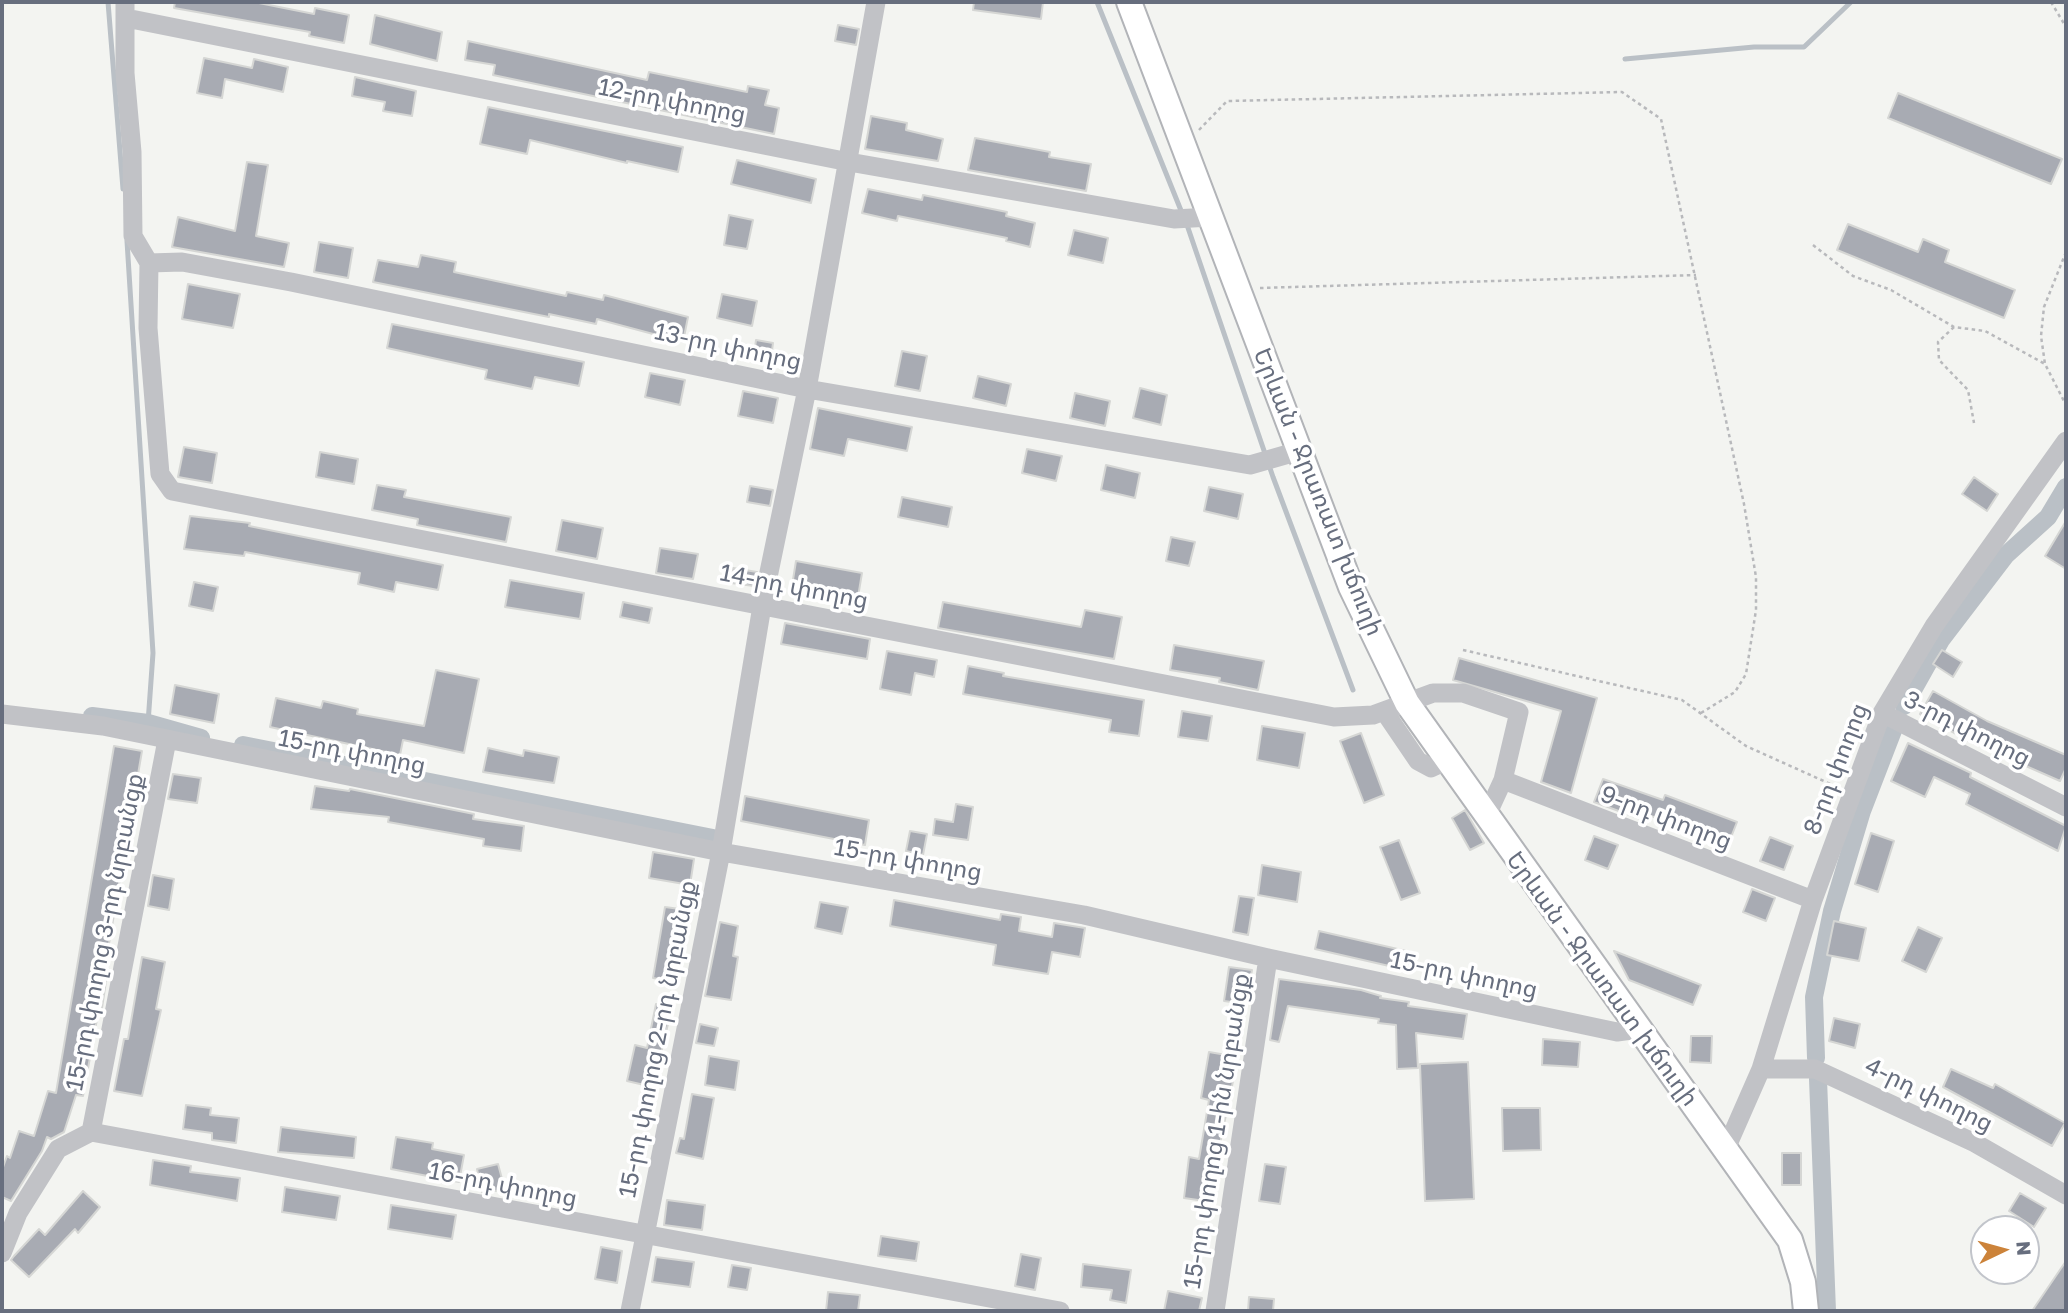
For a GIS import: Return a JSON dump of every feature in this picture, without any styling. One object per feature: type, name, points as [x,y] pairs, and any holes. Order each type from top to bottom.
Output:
[{"type":"main road","name":"Երևան - Ջրառատ խճուղի","points":[[1129,2],[1183,144],[1206,217],[1240,295],[1395,707],[1446,761],[1790,1240],[1803,1282],[1806,1311]]},
{"type":"street","name":"15-րդ փողոց 2-րդ նրբանցք","points":[[630,1311],[721,852],[762,606],[807,389],[876,2]]},
{"type":"street","name":"12-րդ փողոց","points":[[126,10],[849,162],[1174,219],[1206,217]]},
{"type":"street","points":[[126,10],[125,74],[132,152],[133,236],[149,263]]},
{"type":"street","name":"13-րդ փողոց","points":[[149,263],[182,262],[277,279],[807,389],[1250,466],[1299,451]]},
{"type":"street","name":"14-րդ փողոց","points":[[149,263],[148,328],[160,474],[172,491],[1334,717],[1373,715],[1433,693],[1463,692],[1519,712],[1503,780]]},
{"type":"street","name":"8-րդ փողոց","points":[[1725,1151],[1761,1069],[1813,900],[1854,795],[1882,713],[1934,625],[2060,464],[2066,441]]},
{"type":"street","name":"3-րդ փողոց","points":[[1882,713],[2066,807]]},
{"type":"street","name":"15-րդ փողոց","points":[[2,714],[103,726],[721,852],[1083,915],[1268,958],[1617,1032],[1639,1030]]},
{"type":"street","name":"15-րդ փողոց 3-րդ նրբանցք","points":[[91,1132],[167,740]]},
{"type":"street","points":[[1486,817],[1503,780]]},
{"type":"street","name":"9-րդ փողոց","points":[[1503,780],[1813,900]]},
{"type":"street","name":"15-րդ փողոց 1-ին նրբանցք","points":[[1215,1311],[1268,958]]},
{"type":"street","name":"4-րդ փողոց","points":[[1761,1069],[1815,1069],[1975,1143],[2066,1195]]},
{"type":"street","points":[[2,1253],[35,1180],[58,1149],[91,1132]]},
{"type":"street","name":"16-րդ փողոց","points":[[91,1132],[1060,1311]]},
{"type":"path","points":[[2051,2],[2066,27]]},
{"type":"path","points":[[1183,144],[1227,101],[1622,92],[1661,119],[1696,275],[1756,577],[1756,610],[1746,674],[1735,692],[1701,713]]},
{"type":"path","points":[[1813,245],[1853,276],[1891,290],[1954,327],[1985,331],[2046,364]]},
{"type":"path","points":[[2066,252],[2044,307],[2041,336],[2046,364],[2066,405]]},
{"type":"path","points":[[1240,295],[1263,287],[1696,275]]},
{"type":"path","points":[[1954,327],[1938,342],[1939,360],[1968,390],[1974,423]]},
{"type":"path","points":[[1463,650],[1682,700],[1746,746],[1854,795]]},
{"type":"building","points":[[175,2],[254,2],[314,14],[315,8],[349,15],[344,43],[309,36],[310,32],[174,8]]},
{"type":"building","points":[[974,2],[1043,2],[1041,19],[973,10]]},
{"type":"building","points":[[375,15],[442,32],[437,61],[370,44]]},
{"type":"building","points":[[838,25],[859,29],[856,45],[835,41]]},
{"type":"building","points":[[468,41],[647,80],[649,72],[747,92],[748,86],[769,90],[765,105],[779,108],[774,134],[493,75],[495,65],[465,60]]},
{"type":"building","points":[[204,58],[252,68],[254,59],[288,67],[283,92],[225,79],[222,98],[197,93]]},
{"type":"building","points":[[355,77],[416,91],[412,116],[383,111],[385,102],[352,96]]},
{"type":"building","points":[[1898,93],[2062,159],[2051,184],[1888,118]]},
{"type":"building","points":[[488,107],[683,147],[678,172],[530,140],[527,154],[480,144]]},
{"type":"building","points":[[871,116],[907,123],[906,130],[943,139],[938,161],[865,149]]},
{"type":"building","points":[[975,138],[1050,152],[1049,157],[1091,164],[1086,191],[968,170]]},
{"type":"building","points":[[737,160],[816,179],[811,203],[731,184]]},
{"type":"building","points":[[247,162],[268,165],[256,236],[289,243],[284,267],[172,247],[178,217],[235,231]]},
{"type":"building","points":[[868,189],[922,200],[923,195],[1007,212],[1006,216],[1035,223],[1030,247],[1006,241],[1007,238],[898,216],[897,221],[862,213]]},
{"type":"building","points":[[729,215],[753,220],[747,249],[724,245]]},
{"type":"building","points":[[1848,224],[1918,252],[1923,239],[1949,250],[1945,262],[2015,290],[2004,318],[1837,250]]},
{"type":"building","points":[[1074,230],[1108,238],[1103,263],[1068,255]]},
{"type":"building","points":[[319,242],[353,248],[348,278],[314,272]]},
{"type":"building","points":[[421,255],[456,262],[454,272],[566,296],[567,292],[603,300],[604,295],[688,317],[683,342],[597,319],[596,324],[549,314],[549,317],[373,282],[378,260],[418,267]]},
{"type":"building","points":[[188,284],[240,294],[233,328],[182,319]]},
{"type":"building","points":[[722,294],[757,301],[752,326],[717,318]]},
{"type":"building","points":[[392,324],[584,362],[579,386],[535,377],[532,389],[485,379],[487,370],[387,348]]},
{"type":"building","points":[[756,340],[773,343],[771,358],[754,355]]},
{"type":"building","points":[[902,351],[927,356],[920,391],[895,386]]},
{"type":"building","points":[[650,373],[685,380],[680,405],[645,397]]},
{"type":"building","points":[[978,376],[1011,384],[1006,406],[973,398]]},
{"type":"building","points":[[1140,388],[1167,395],[1161,425],[1133,418]]},
{"type":"building","points":[[743,391],[778,398],[773,423],[738,416]]},
{"type":"building","points":[[1075,393],[1110,401],[1105,426],[1070,418]]},
{"type":"building","points":[[818,408],[912,427],[907,451],[848,439],[844,456],[810,449]]},
{"type":"building","points":[[184,447],[217,453],[212,483],[178,477]]},
{"type":"building","points":[[1027,449],[1062,456],[1056,481],[1022,473]]},
{"type":"building","points":[[320,452],[358,459],[354,484],[316,477]]},
{"type":"building","points":[[1106,465],[1140,473],[1135,498],[1101,490]]},
{"type":"building","points":[[1974,477],[1998,494],[1987,511],[1962,494]]},
{"type":"building","points":[[377,485],[406,490],[404,497],[511,517],[506,542],[417,525],[418,519],[372,510]]},
{"type":"building","points":[[750,486],[773,490],[770,506],[747,502]]},
{"type":"building","points":[[1209,487],[1243,494],[1238,519],[1204,511]]},
{"type":"building","points":[[902,497],[952,507],[948,527],[898,517]]},
{"type":"building","points":[[190,516],[250,523],[249,526],[443,565],[438,590],[396,582],[394,592],[358,584],[360,573],[245,552],[244,556],[184,549]]},
{"type":"building","points":[[562,520],[603,528],[597,559],[556,551]]},
{"type":"building","points":[[2066,521],[2066,569],[2045,556]]},
{"type":"building","points":[[1171,537],[1195,542],[1189,566],[1166,561]]},
{"type":"building","points":[[660,548],[698,554],[693,579],[656,573]]},
{"type":"building","points":[[796,561],[862,573],[858,597],[792,586]]},
{"type":"building","points":[[733,568],[757,572],[754,586],[731,583]]},
{"type":"building","points":[[510,580],[584,593],[580,619],[505,607]]},
{"type":"building","points":[[194,582],[218,587],[213,611],[189,606]]},
{"type":"building","points":[[623,602],[652,608],[649,623],[620,617]]},
{"type":"building","points":[[943,602],[1081,627],[1085,610],[1122,617],[1114,659],[938,628]]},
{"type":"building","points":[[785,623],[870,639],[867,659],[781,644]]},
{"type":"building","points":[[1174,645],[1264,661],[1258,690],[1219,682],[1220,678],[1170,670]]},
{"type":"building","points":[[1942,650],[1962,662],[1953,677],[1933,664]]},
{"type":"building","points":[[887,651],[937,660],[934,677],[915,673],[911,695],[880,689]]},
{"type":"building","points":[[1459,658],[1597,698],[1571,793],[1541,782],[1561,711],[1453,680]]},
{"type":"building","points":[[968,666],[1004,673],[1003,676],[1144,700],[1139,736],[1109,732],[1111,720],[963,694]]},
{"type":"building","points":[[436,670],[479,679],[464,753],[403,740],[400,755],[270,727],[276,698],[321,708],[323,701],[358,709],[357,714],[424,726]]},
{"type":"building","points":[[175,685],[219,694],[214,723],[170,714]]},
{"type":"building","points":[[1933,691],[1987,721],[2066,755],[2066,768],[2060,781],[1969,741],[1920,714]]},
{"type":"building","points":[[1182,711],[1212,716],[1208,741],[1178,737]]},
{"type":"building","points":[[1262,726],[1305,733],[1299,768],[1257,760]]},
{"type":"building","points":[[1361,733],[1384,795],[1364,803],[1340,741]]},
{"type":"building","points":[[1908,743],[1971,773],[1970,777],[2066,826],[2058,851],[1966,804],[1970,794],[1934,777],[1925,797],[1891,781]]},
{"type":"building","points":[[114,746],[142,751],[105,967],[108,968],[102,1008],[99,1008],[83,1096],[76,1095],[64,1132],[51,1139],[47,1137],[42,1151],[11,1201],[2,1197],[2,1170],[7,1156],[10,1158],[19,1131],[34,1136],[48,1091],[56,1093]]},
{"type":"building","points":[[488,748],[523,756],[524,750],[559,757],[554,783],[483,772]]},
{"type":"building","points":[[173,774],[201,778],[197,803],[168,799]]},
{"type":"building","points":[[1603,779],[1663,800],[1665,795],[1737,822],[1728,845],[1651,816],[1649,822],[1594,802]]},
{"type":"building","points":[[315,786],[350,789],[474,814],[473,819],[524,826],[521,851],[483,846],[484,839],[388,822],[389,817],[311,809]]},
{"type":"building","points":[[745,796],[869,820],[865,845],[741,821]]},
{"type":"building","points":[[956,804],[973,807],[968,840],[933,835],[935,819],[953,822]]},
{"type":"building","points":[[1465,810],[1484,843],[1470,850],[1452,818]]},
{"type":"building","points":[[910,831],[927,834],[923,855],[906,851]]},
{"type":"building","points":[[1871,833],[1894,841],[1878,892],[1855,884]]},
{"type":"building","points":[[1594,836],[1618,845],[1608,869],[1585,860]]},
{"type":"building","points":[[1770,837],[1793,846],[1784,870],[1760,861]]},
{"type":"building","points":[[1399,840],[1420,893],[1401,900],[1380,847]]},
{"type":"building","points":[[653,852],[694,859],[690,885],[649,878]]},
{"type":"building","points":[[1262,865],[1301,872],[1297,902],[1258,895]]},
{"type":"building","points":[[153,875],[174,879],[169,910],[148,906]]},
{"type":"building","points":[[1752,889],[1775,898],[1766,921],[1743,912]]},
{"type":"building","points":[[1239,896],[1254,898],[1248,935],[1233,932]]},
{"type":"building","points":[[894,900],[1000,920],[1001,914],[1021,917],[1019,931],[1052,937],[1054,923],[1085,928],[1080,957],[1052,952],[1048,974],[993,965],[996,945],[890,926]]},
{"type":"building","points":[[820,902],[848,907],[842,934],[815,928]]},
{"type":"building","points":[[665,907],[687,910],[672,981],[653,978]]},
{"type":"building","points":[[1834,921],[1866,928],[1859,961],[1827,955]]},
{"type":"building","points":[[720,922],[738,926],[733,956],[738,957],[731,1000],[705,996]]},
{"type":"building","points":[[1918,927],[1942,938],[1926,972],[1902,961]]},
{"type":"building","points":[[1319,931],[1415,953],[1411,971],[1315,949]]},
{"type":"building","points":[[1614,951],[1701,985],[1693,1005],[1629,980]]},
{"type":"building","points":[[142,957],[165,962],[156,1009],[161,1010],[142,1096],[114,1091],[124,1039],[128,1039]]},
{"type":"building","points":[[1229,967],[1252,970],[1246,1004],[1224,1001]]},
{"type":"building","points":[[1279,979],[1361,990],[1381,996],[1380,998],[1409,1002],[1408,1006],[1467,1014],[1463,1039],[1416,1033],[1418,1068],[1397,1069],[1396,1025],[1378,1023],[1379,1019],[1288,1006],[1279,1042],[1270,1040]]},
{"type":"building","points":[[656,1004],[672,1007],[653,1087],[627,1081],[635,1045],[647,1048]]},
{"type":"building","points":[[1834,1018],[1860,1024],[1855,1048],[1829,1041]]},
{"type":"building","points":[[700,1024],[718,1028],[714,1046],[696,1043]]},
{"type":"building","points":[[1691,1036],[1712,1036],[1711,1063],[1690,1062]]},
{"type":"building","points":[[1543,1039],[1580,1042],[1578,1067],[1542,1065]]},
{"type":"building","points":[[1209,1052],[1238,1057],[1221,1139],[1212,1202],[1184,1198],[1189,1157],[1199,1159],[1209,1100],[1201,1098]]},
{"type":"building","points":[[709,1056],[739,1061],[735,1090],[705,1085]]},
{"type":"building","points":[[1468,1062],[1474,1199],[1425,1201],[1420,1064]]},
{"type":"building","points":[[1951,1069],[1993,1088],[1995,1084],[2065,1123],[2052,1146],[1943,1087]]},
{"type":"building","points":[[692,1094],[714,1098],[703,1159],[676,1153],[680,1138],[684,1139]]},
{"type":"building","points":[[186,1105],[211,1108],[210,1115],[239,1118],[236,1143],[212,1140],[212,1133],[183,1129]]},
{"type":"building","points":[[1502,1108],[1540,1108],[1541,1150],[1503,1151]]},
{"type":"building","points":[[281,1127],[356,1137],[354,1158],[278,1152]]},
{"type":"building","points":[[396,1137],[433,1143],[432,1149],[464,1155],[459,1182],[391,1169]]},
{"type":"building","points":[[1782,1153],[1801,1153],[1801,1185],[1782,1185]]},
{"type":"building","points":[[153,1160],[191,1166],[190,1172],[240,1178],[237,1201],[150,1185]]},
{"type":"building","points":[[498,1164],[505,1190],[482,1192],[477,1169]]},
{"type":"building","points":[[1265,1164],[1286,1167],[1280,1204],[1259,1201]]},
{"type":"building","points":[[285,1187],[340,1196],[336,1220],[282,1212]]},
{"type":"building","points":[[83,1191],[100,1207],[78,1233],[75,1229],[29,1277],[11,1260],[39,1229],[45,1235]]},
{"type":"building","points":[[2020,1193],[2046,1208],[2040,1218],[2040,1215],[2015,1215],[2009,1211]]},
{"type":"building","points":[[667,1200],[705,1205],[702,1230],[664,1225]]},
{"type":"building","points":[[391,1205],[456,1215],[452,1239],[388,1229]]},
{"type":"building","points":[[881,1236],[919,1242],[916,1261],[878,1256]]},
{"type":"building","points":[[601,1247],[622,1251],[617,1283],[595,1279]]},
{"type":"building","points":[[1021,1254],[1041,1258],[1035,1290],[1015,1286]]},
{"type":"building","points":[[656,1257],[694,1262],[690,1287],[652,1282]]},
{"type":"building","points":[[2066,1261],[2066,1311],[2032,1311]]},
{"type":"building","points":[[1083,1264],[1131,1270],[1126,1303],[1110,1300],[1112,1290],[1081,1287]]},
{"type":"building","points":[[732,1265],[751,1268],[747,1290],[728,1287]]},
{"type":"building","points":[[1168,1291],[1202,1298],[1199,1311],[1164,1311]]},
{"type":"building","points":[[828,1292],[860,1295],[858,1311],[826,1311]]},
{"type":"building","points":[[1249,1297],[1274,1299],[1273,1311],[1248,1311]]},
{"type":"waterway","points":[[108,2],[123,189]]},
{"type":"waterway","points":[[1097,2],[1182,213]]},
{"type":"waterway","points":[[1625,59],[1754,47],[1804,47],[1851,2]]},
{"type":"waterway","points":[[1186,222],[1273,477],[1353,690]]},
{"type":"waterway","points":[[127,241],[153,653],[148,723]]},
{"type":"waterway","points":[[1904,706],[1941,640],[2006,555],[2048,517],[2066,487]]},
{"type":"waterway","points":[[92,716],[148,723],[201,738]]},
{"type":"waterway","points":[[1816,1058],[1814,997],[1832,911],[1862,811],[1894,728]]},
{"type":"waterway","points":[[243,745],[713,838]]},
{"type":"waterway","points":[[1818,1079],[1827,1311]]}]
